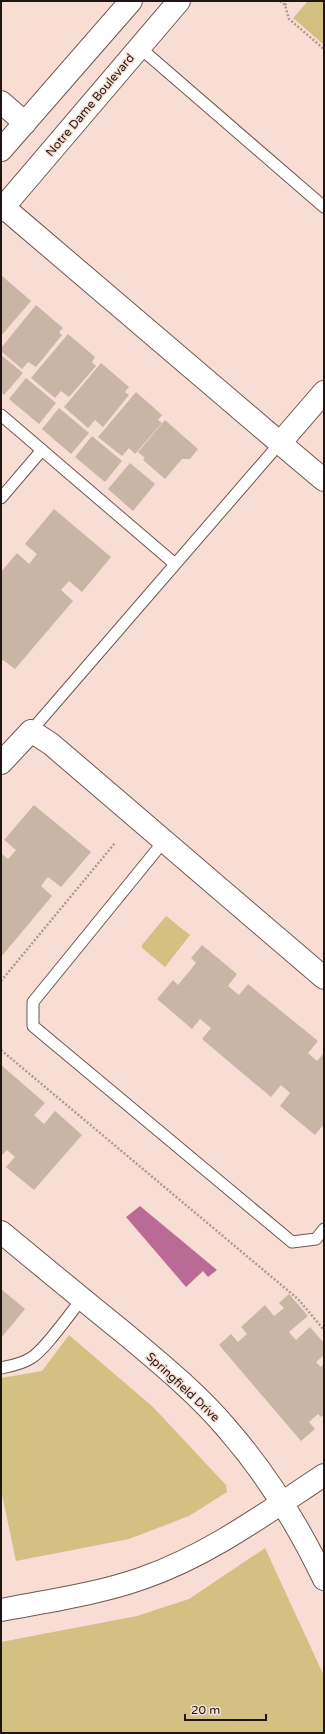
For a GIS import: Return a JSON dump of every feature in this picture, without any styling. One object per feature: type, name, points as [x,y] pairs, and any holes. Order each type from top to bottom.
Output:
[{"type":"street","points":[[1,150],[131,1]]},
{"type":"street","name":"Notre Dame Boulevard","points":[[2,207],[179,1]]},
{"type":"street","points":[[1,102],[25,123]]},
{"type":"street","points":[[2,207],[324,480]]},
{"type":"street","points":[[280,443],[324,392]]},
{"type":"street","points":[[1,763],[31,731],[51,744],[324,978]]},
{"type":"street","name":"Springfield Drive","points":[[1,1232],[166,1368],[199,1398],[229,1430],[256,1464],[283,1502],[304,1538],[324,1579]]},
{"type":"street","points":[[1,1610],[113,1587],[142,1579],[198,1555],[224,1540],[324,1475]]},
{"type":"lane","points":[[139,47],[324,208]]},
{"type":"lane","points":[[1,415],[175,564]]},
{"type":"lane","points":[[31,731],[280,443]]},
{"type":"lane","points":[[1,498],[42,450]]},
{"type":"lane","points":[[164,841],[33,1002],[33,1026],[292,1242],[316,1239],[324,1229]]},
{"type":"lane","points":[[1,1368],[16,1365],[32,1358],[48,1341],[82,1299]]},
{"type":"path","points":[[280,1],[285,5],[289,19],[324,49]]},
{"type":"path","points":[[285,5],[288,1]]},
{"type":"path","points":[[1,980],[116,843]]},
{"type":"path","points":[[1,1050],[298,1299],[324,1330]]},
{"type":"shaded area","points":[[308,1],[324,1],[324,45],[293,18]]},
{"type":"shaded area","points":[[166,916],[190,935],[165,967],[142,948],[142,945]]},
{"type":"shaded area","points":[[140,1206],[217,1270],[208,1277],[203,1271],[186,1287],[126,1217]]},
{"type":"shaded area","points":[[69,1335],[153,1407],[226,1485],[227,1492],[189,1516],[129,1539],[16,1561],[1,1490],[1,1378],[42,1371]]},
{"type":"shaded area","points":[[265,1548],[324,1676],[324,1733],[1,1733],[1,1642],[137,1616],[189,1599]]},
{"type":"building","points":[[1,275],[31,301],[1,336]]},
{"type":"building","points":[[36,305],[63,328],[59,332],[62,335],[36,367],[28,362],[22,369],[1,351],[1,348]]},
{"type":"building","points":[[68,334],[95,357],[92,362],[96,366],[69,397],[61,391],[55,398],[31,378]]},
{"type":"building","points":[[1,355],[23,373],[4,395],[1,392]]},
{"type":"building","points":[[101,363],[129,387],[125,392],[129,395],[103,427],[95,420],[88,428],[64,407]]},
{"type":"building","points":[[26,378],[56,403],[39,424],[9,399]]},
{"type":"building","points":[[136,392],[162,415],[158,420],[162,423],[135,454],[129,448],[122,456],[98,437]]},
{"type":"building","points":[[59,408],[89,433],[71,454],[42,429]]},
{"type":"building","points":[[165,420],[198,449],[190,459],[182,459],[165,479],[143,460],[145,458],[138,452]]},
{"type":"building","points":[[92,436],[122,461],[105,482],[75,457]]},
{"type":"building","points":[[130,463],[155,484],[133,511],[108,489]]},
{"type":"building","points":[[54,509],[111,557],[82,592],[69,581],[61,590],[73,601],[15,669],[3,660],[1,662],[1,572],[17,553],[29,564],[37,554],[25,544]]},
{"type":"building","points":[[34,805],[91,852],[61,887],[48,877],[41,886],[52,896],[1,957],[1,853],[8,859],[16,850],[4,840]]},
{"type":"building","points":[[202,945],[237,974],[228,986],[239,995],[248,984],[318,1041],[308,1053],[317,1061],[324,1053],[324,1124],[315,1135],[280,1106],[290,1093],[281,1085],[271,1097],[202,1039],[211,1028],[200,1019],[192,1029],[157,999],[173,980],[178,985],[196,963],[191,958]]},
{"type":"building","points":[[1,1065],[45,1103],[34,1115],[44,1124],[55,1111],[82,1135],[34,1190],[6,1167],[15,1157],[7,1150],[1,1156]]},
{"type":"building","points":[[1,1289],[25,1309],[1,1338]]},
{"type":"building","points":[[289,1294],[308,1316],[289,1332],[296,1340],[310,1327],[324,1343],[324,1355],[316,1362],[321,1367],[324,1364],[324,1414],[321,1417],[318,1414],[309,1422],[315,1429],[301,1441],[219,1345],[231,1334],[238,1342],[247,1334],[241,1327],[265,1305],[274,1316],[284,1308],[279,1303]]}]
